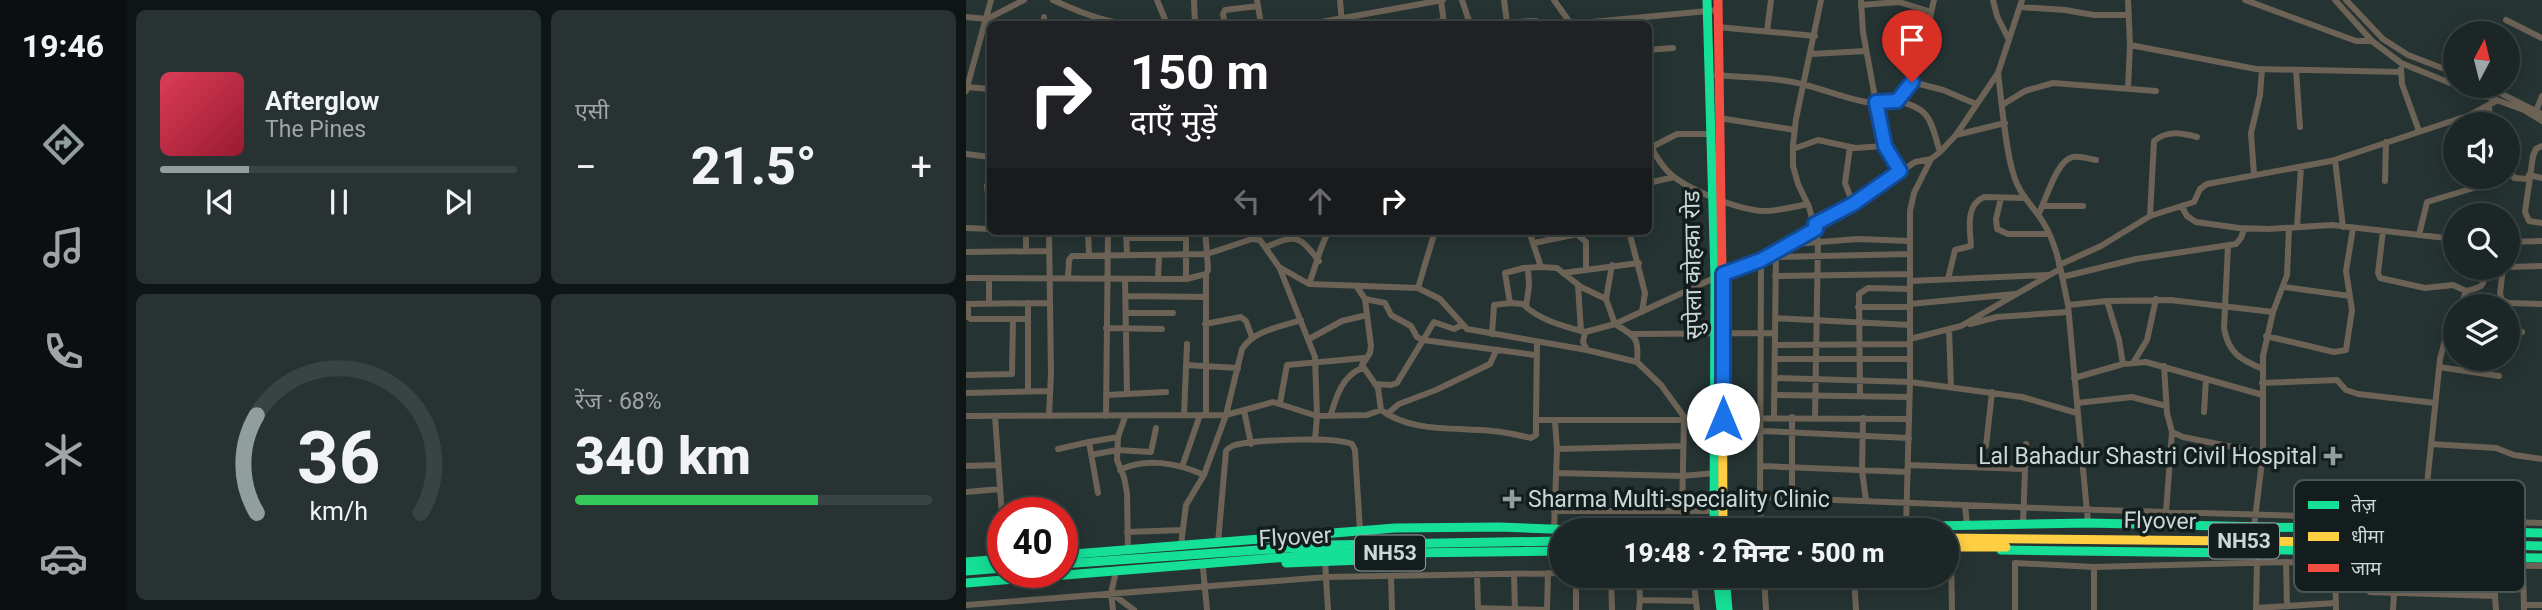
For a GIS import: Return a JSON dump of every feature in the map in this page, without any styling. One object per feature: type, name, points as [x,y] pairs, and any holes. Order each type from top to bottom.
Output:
[{"type":"main road","points":[[1713,5],[1717,27],[1719,118],[1718,334],[1723,419],[1723,518]]},
{"type":"main road","name":"सुपेला कोहका रोड","points":[[1713,5],[1711,134],[1717,198]]},
{"type":"main road","name":"सुपेला कोहका रोड","points":[[1714,518],[1713,418],[1718,334]]},
{"type":"main road","points":[[1959,526],[2088,523],[2294,528]]},
{"type":"main road","points":[[1078,554],[1181,545],[1219,552],[1360,531],[1499,527],[1549,530]]},
{"type":"main road","name":"Flyover","points":[[1959,538],[2294,541]]},
{"type":"main road","name":"Flyover","points":[[1078,563],[1394,543],[1549,541]]},
{"type":"main road","name":"Flyover","points":[[1959,549],[2294,553]]},
{"type":"main road","name":"Flyover","points":[[1078,573],[1219,552],[1336,554],[1549,551]]},
{"type":"main road","points":[[1078,578],[1325,561],[1549,557]]},
{"type":"main road","points":[[966,562],[987,560]]},
{"type":"main road","points":[[966,571],[987,569]]},
{"type":"main road","name":"NH53","points":[[966,583],[987,582]]},
{"type":"main road","points":[[966,589],[987,586]]},
{"type":"main road","points":[[1718,588],[1721,610]]},
{"type":"main road","points":[[1726,588],[1728,610]]},
{"type":"street","points":[[987,89],[966,89],[990,0]]},
{"type":"street","points":[[966,16],[987,19],[1024,0]]},
{"type":"street","points":[[1052,0],[1084,14],[1115,21]]},
{"type":"street","points":[[1157,0],[1165,21]]},
{"type":"street","points":[[1194,0],[1195,21]]},
{"type":"street","points":[[1340,0],[1342,21]]},
{"type":"street","points":[[1345,21],[1420,2],[1442,0],[1443,21]]},
{"type":"street","points":[[1462,0],[1471,21]]},
{"type":"street","points":[[1504,0],[1507,21]]},
{"type":"street","points":[[1554,0],[1569,21]]},
{"type":"street","points":[[1767,31],[1771,0]]},
{"type":"street","points":[[1815,417],[1818,241],[1815,224],[1793,166],[1793,149],[1794,130],[1821,0]]},
{"type":"street","points":[[1897,101],[1919,69],[1934,0]]},
{"type":"street","points":[[1993,0],[1997,16],[2009,40]]},
{"type":"street","points":[[2128,0],[2128,88]]},
{"type":"street","points":[[2245,0],[2356,41],[2372,41]]},
{"type":"street","points":[[2335,0],[2372,41],[2400,63],[2443,80]]},
{"type":"street","points":[[2346,0],[2383,39],[2408,55],[2443,68]]},
{"type":"street","points":[[1900,171],[1885,146],[1866,51],[1861,3],[1899,2],[1931,12]]},
{"type":"street","points":[[1225,21],[1225,10],[1257,3],[1260,21]]},
{"type":"street","points":[[1907,518],[1910,211],[1914,193],[1931,159],[1955,135],[1998,73],[2021,3],[2094,15],[2129,15]]},
{"type":"street","points":[[1609,21],[1672,16],[1713,5]]},
{"type":"street","points":[[1361,15],[1362,21]]},
{"type":"street","points":[[2506,20],[2542,38]]},
{"type":"street","points":[[1717,27],[1815,36]]},
{"type":"street","points":[[982,37],[987,38]]},
{"type":"street","points":[[2130,45],[2262,69],[2401,72]]},
{"type":"street","points":[[1652,50],[1673,48]]},
{"type":"street","points":[[1811,54],[1866,51]]},
{"type":"street","points":[[2400,63],[2402,84],[2419,131]]},
{"type":"street","points":[[2254,175],[2250,133],[2260,95],[2262,69]]},
{"type":"street","points":[[2296,71],[2300,127]]},
{"type":"street","points":[[1998,73],[2013,174],[2049,234],[2060,267],[2068,309],[2088,523]]},
{"type":"street","points":[[1717,75],[1804,84],[1840,96],[1876,102],[1897,101],[1914,106],[1929,118],[1940,152]]},
{"type":"street","points":[[1912,82],[1943,90],[1976,104]]},
{"type":"street","points":[[2002,105],[2025,91],[2053,83],[2156,91]]},
{"type":"street","points":[[2510,98],[2539,112],[2542,96]]},
{"type":"street","points":[[2489,98],[2524,110],[2542,121]]},
{"type":"street","points":[[1961,326],[2150,216],[2194,202],[2200,189],[2207,184],[2335,160],[2470,115],[2496,101]]},
{"type":"street","points":[[2489,105],[2489,112]]},
{"type":"street","points":[[1719,118],[1794,130]]},
{"type":"street","points":[[1955,135],[2005,122]]},
{"type":"street","points":[[2150,216],[2154,141],[2171,133],[2197,137]]},
{"type":"street","points":[[1652,145],[1677,134],[1711,134]]},
{"type":"street","points":[[1793,149],[1818,139],[1850,147],[1885,146]]},
{"type":"street","points":[[2385,181],[2386,142]]},
{"type":"street","points":[[2542,146],[2536,149],[2528,177],[2525,216],[2529,221],[2542,223]]},
{"type":"street","points":[[1850,147],[1845,183],[1853,204]]},
{"type":"street","points":[[1652,150],[1674,177],[1717,198],[1758,211],[1808,204]]},
{"type":"street","points":[[966,154],[987,157]]},
{"type":"street","points":[[2038,215],[2059,168],[2066,160],[2075,157],[2096,160]]},
{"type":"street","points":[[1815,224],[1853,204],[1915,162],[1931,159]]},
{"type":"street","points":[[2335,160],[2343,227]]},
{"type":"street","points":[[2254,527],[2263,453],[2262,383],[2266,336],[2287,275],[2301,167]]},
{"type":"street","points":[[1652,182],[1674,177]]},
{"type":"street","points":[[2520,177],[2542,178]]},
{"type":"street","points":[[2419,235],[2427,202],[2470,189]]},
{"type":"street","points":[[1948,279],[1955,250],[1970,246],[1969,221],[1976,202],[1984,198],[2025,198]]},
{"type":"street","points":[[2001,198],[1996,219],[1997,229],[2008,234],[2049,234]]},
{"type":"street","points":[[2043,206],[2083,206]]},
{"type":"street","points":[[2182,207],[2187,216],[2196,222],[2244,229],[2343,227],[2443,237]]},
{"type":"street","points":[[1776,255],[1816,229],[1815,224]]},
{"type":"street","points":[[966,228],[987,229]]},
{"type":"street","points":[[2266,336],[2298,345],[2344,352],[2352,310],[2346,271],[2353,228]]},
{"type":"street","points":[[2062,277],[2136,260],[2228,246],[2239,242],[2244,229]]},
{"type":"street","points":[[2383,231],[2378,273],[2380,278],[2425,288],[2452,285],[2466,291],[2480,289],[2483,280]]},
{"type":"street","points":[[1026,235],[1026,251]]},
{"type":"street","points":[[1049,235],[1049,416]]},
{"type":"street","points":[[1088,235],[1089,255]]},
{"type":"street","points":[[1106,416],[1108,235]]},
{"type":"street","points":[[1127,254],[1126,235],[1154,239],[1186,235],[1186,279]]},
{"type":"street","points":[[1182,467],[1203,415],[1208,270],[1205,235]]},
{"type":"street","points":[[1253,235],[1279,267],[1309,340],[1316,364],[1315,440]]},
{"type":"street","points":[[1309,284],[1327,235]]},
{"type":"street","points":[[1418,288],[1434,235]]},
{"type":"street","points":[[1531,235],[1541,267]]},
{"type":"street","points":[[1534,243],[1565,235]]},
{"type":"street","points":[[1580,235],[1586,242],[1586,269]]},
{"type":"street","points":[[1630,235],[1645,292],[1643,312]]},
{"type":"street","points":[[1068,278],[1071,257],[1108,254],[1207,254],[1260,242],[1296,238],[1305,243],[1319,261]]},
{"type":"street","points":[[1154,239],[1158,279]]},
{"type":"street","points":[[1788,245],[1858,239],[1910,241]]},
{"type":"street","points":[[2520,242],[2542,241]]},
{"type":"street","points":[[2228,246],[2226,341],[2241,360],[2263,369]]},
{"type":"street","points":[[966,251],[1049,251]]},
{"type":"street","points":[[1492,334],[1494,305],[1523,304],[1545,320],[1583,331],[1615,324],[1719,276],[1776,255],[1910,254]]},
{"type":"street","points":[[1774,417],[1776,255]]},
{"type":"street","points":[[1761,260],[1761,518]]},
{"type":"street","points":[[1563,273],[1639,262]]},
{"type":"street","points":[[1612,265],[1606,299],[1615,324],[1632,334],[1775,333]]},
{"type":"street","points":[[2520,267],[2542,266]]},
{"type":"street","points":[[1279,267],[1309,284],[1418,288],[1440,299],[1467,329],[1587,350],[1637,362],[1661,385],[1684,419],[1682,512]]},
{"type":"street","points":[[1510,303],[1505,273],[1541,267],[1557,268],[1578,285],[1606,299]]},
{"type":"street","points":[[1526,307],[1528,268]]},
{"type":"street","points":[[966,278],[1186,279],[1206,274]]},
{"type":"street","points":[[1776,276],[1819,274],[1948,279],[2050,275]]},
{"type":"street","points":[[989,278],[989,304]]},
{"type":"street","points":[[1125,279],[1127,393]]},
{"type":"street","points":[[2503,280],[2500,294],[2502,300],[2508,303],[2542,304]]},
{"type":"street","points":[[1578,285],[1583,342],[1587,350]]},
{"type":"street","points":[[1357,287],[1364,299],[1370,350],[1364,358],[1362,368]]},
{"type":"street","points":[[2284,287],[2350,296]]},
{"type":"street","points":[[1860,396],[1859,294],[1868,288],[1910,289]]},
{"type":"street","points":[[1858,307],[1910,306],[2017,293]]},
{"type":"street","points":[[1126,296],[1206,304]]},
{"type":"street","points":[[1364,299],[1385,303],[1391,315],[1411,326],[1423,340],[1535,355]]},
{"type":"street","points":[[1775,345],[1910,341],[1997,317],[2068,309],[2108,301],[2156,299],[2273,312]]},
{"type":"street","points":[[2133,363],[2147,340],[2156,299]]},
{"type":"street","points":[[2108,301],[2123,364]]},
{"type":"street","points":[[1028,303],[1028,392]]},
{"type":"street","points":[[1028,319],[969,318],[967,304],[1049,303]]},
{"type":"street","points":[[1126,313],[1173,313]]},
{"type":"street","points":[[1309,340],[1342,321],[1367,315]]},
{"type":"street","points":[[1205,324],[1241,317],[1246,321],[1252,337]]},
{"type":"street","points":[[1775,318],[1910,325]]},
{"type":"street","points":[[966,375],[1012,374],[1013,319]]},
{"type":"street","points":[[1181,545],[1186,505],[1204,475],[1226,415],[1242,349],[1252,337],[1301,320]]},
{"type":"street","points":[[1375,384],[1397,383],[1434,322],[1454,329],[1462,325]]},
{"type":"street","points":[[1106,328],[1162,329]]},
{"type":"street","points":[[1949,330],[1951,387]]},
{"type":"street","points":[[1632,334],[1638,346],[1637,362]]},
{"type":"street","points":[[1362,368],[1379,392],[1384,412],[1393,419],[1424,426],[1492,430],[1531,439],[1536,435],[1537,343]]},
{"type":"street","points":[[1178,415],[1187,344]]},
{"type":"street","points":[[2427,480],[2443,348]]},
{"type":"street","points":[[966,416],[1106,416],[1123,422],[1178,415],[1226,415],[1273,402],[1317,416],[1359,416],[1384,412],[1436,390],[1490,364],[1496,351]]},
{"type":"street","points":[[1280,403],[1285,366],[1364,358]]},
{"type":"street","points":[[1775,359],[1909,359]]},
{"type":"street","points":[[2074,378],[2123,364],[2146,362],[2263,395]]},
{"type":"street","points":[[1186,365],[1238,368]]},
{"type":"street","points":[[2164,366],[2166,406],[2172,432],[2166,512]]},
{"type":"street","points":[[2439,367],[2500,376]]},
{"type":"street","points":[[1331,414],[1342,384],[1352,372],[1362,368]]},
{"type":"street","points":[[1774,379],[1910,382],[2022,397],[2077,413]]},
{"type":"street","points":[[2204,412],[2206,379]]},
{"type":"street","points":[[2262,383],[2337,380],[2346,390],[2358,394],[2435,403]]},
{"type":"street","points":[[966,393],[1050,391]]},
{"type":"street","points":[[1106,395],[1166,392]]},
{"type":"street","points":[[1986,446],[1992,392]]},
{"type":"street","points":[[1774,395],[1909,397]]},
{"type":"street","points":[[2077,403],[2132,397],[2166,406]]},
{"type":"street","points":[[1244,410],[1251,444]]},
{"type":"street","points":[[995,416],[1001,497]]},
{"type":"street","points":[[1536,420],[1762,417],[1909,419]]},
{"type":"street","points":[[1792,417],[1792,498]]},
{"type":"street","points":[[1863,418],[1862,471],[1866,500]]},
{"type":"street","points":[[1554,518],[1557,449],[1555,421]]},
{"type":"street","points":[[1123,422],[1117,450],[1127,493],[1128,550]]},
{"type":"street","points":[[1091,455],[1117,450],[1151,452],[1156,428]]},
{"type":"street","points":[[1762,432],[1909,438]]},
{"type":"street","points":[[2172,432],[2183,437],[2263,453]]},
{"type":"street","points":[[1058,449],[1118,437]]},
{"type":"street","points":[[1219,552],[1226,451],[1231,446],[1315,440],[1345,441],[1354,447],[1360,531]]},
{"type":"street","points":[[1089,442],[1098,493]]},
{"type":"street","points":[[2023,525],[2026,444]]},
{"type":"street","points":[[2431,444],[2500,448],[2514,455],[2542,460]]},
{"type":"street","points":[[1557,449],[1683,446]]},
{"type":"street","points":[[1120,470],[1144,463],[1182,467],[1204,475]]},
{"type":"street","points":[[966,466],[998,465]]},
{"type":"street","points":[[1762,466],[1862,471],[2025,468]]},
{"type":"street","points":[[1556,473],[1682,476],[1724,473]]},
{"type":"street","points":[[966,492],[1000,489]]},
{"type":"street","points":[[1760,497],[2294,516]]},
{"type":"street","points":[[1965,505],[1967,526]]},
{"type":"street","points":[[1554,511],[1714,512]]},
{"type":"street","points":[[1127,532],[1182,530]]},
{"type":"street","points":[[1325,561],[1328,610]]},
{"type":"street","points":[[2257,562],[2256,609],[2336,606]]},
{"type":"street","points":[[2286,562],[2287,606]]},
{"type":"street","points":[[2015,610],[2015,563],[2094,567],[2294,562]]},
{"type":"street","points":[[2094,567],[2094,610]]},
{"type":"street","points":[[1203,568],[1207,610]]},
{"type":"street","points":[[966,605],[1327,577],[1477,574],[1514,574],[1548,573],[1547,610],[1478,608],[1477,574]]},
{"type":"street","points":[[1514,574],[1514,609]]},
{"type":"street","points":[[1113,610],[1111,593],[1115,576]]},
{"type":"street","points":[[1391,576],[1392,610]]},
{"type":"street","points":[[1576,588],[1576,610]]},
{"type":"street","points":[[1611,588],[1612,610]]},
{"type":"street","points":[[1639,610],[1640,588]]},
{"type":"street","points":[[1694,588],[1697,610]]},
{"type":"street","points":[[1765,588],[1766,610]]},
{"type":"street","points":[[1855,588],[1856,610]]},
{"type":"street","points":[[1951,588],[1952,610]]},
{"type":"street","points":[[2370,592],[2495,596]]},
{"type":"street","points":[[2495,592],[2496,610]]},
{"type":"street","points":[[1111,593],[1134,610]]},
{"type":"street","points":[[2393,610],[2397,593]]},
{"type":"street","points":[[1640,600],[1696,601]]},
{"type":"street","points":[[2524,608],[2542,605]]},
{"type":"traffic: fast","points":[[1707,0],[1715,278],[1714,518]]},
{"type":"traffic: fast","points":[[1959,526],[2088,523],[2294,528]]},
{"type":"traffic: fast","points":[[1078,554],[1395,528],[1549,529]]},
{"type":"traffic: fast","points":[[2525,533],[2542,533]]},
{"type":"traffic: fast","points":[[1078,563],[1328,545],[1549,541]]},
{"type":"traffic: fast","points":[[2525,546],[2542,546]]},
{"type":"traffic: fast","points":[[2231,549],[2294,550]]},
{"type":"traffic: fast","points":[[2001,550],[2236,553]]},
{"type":"traffic: fast","points":[[966,583],[1325,554],[1549,551]]},
{"type":"traffic: fast","points":[[2525,558],[2542,558]]},
{"type":"traffic: fast","points":[[1286,563],[1388,559]]},
{"type":"traffic: fast","points":[[966,562],[987,560]]},
{"type":"traffic: fast","points":[[966,571],[987,569]]},
{"type":"traffic: fast","points":[[1718,588],[1721,610]]},
{"type":"traffic: fast","points":[[1726,588],[1728,610]]},
{"type":"traffic: slow","points":[[1722,272],[1723,518]]},
{"type":"traffic: slow","points":[[1959,538],[2294,542]]},
{"type":"traffic: slow","points":[[1959,547],[2006,547]]},
{"type":"traffic: jam","points":[[1718,0],[1722,272]]},
{"type":"place","name":"Lal Bahadur Shastri Civil Hospital","points":[[2333,456]]},
{"type":"place","name":"Sharma Multi-speciality Clinic","points":[[1512,499]]},
{"type":"route","points":[[1723,419],[1723,274],[1761,260],[1816,229],[1815,224],[1853,204],[1900,171],[1885,146],[1876,102],[1897,101],[1912,82]]}]
